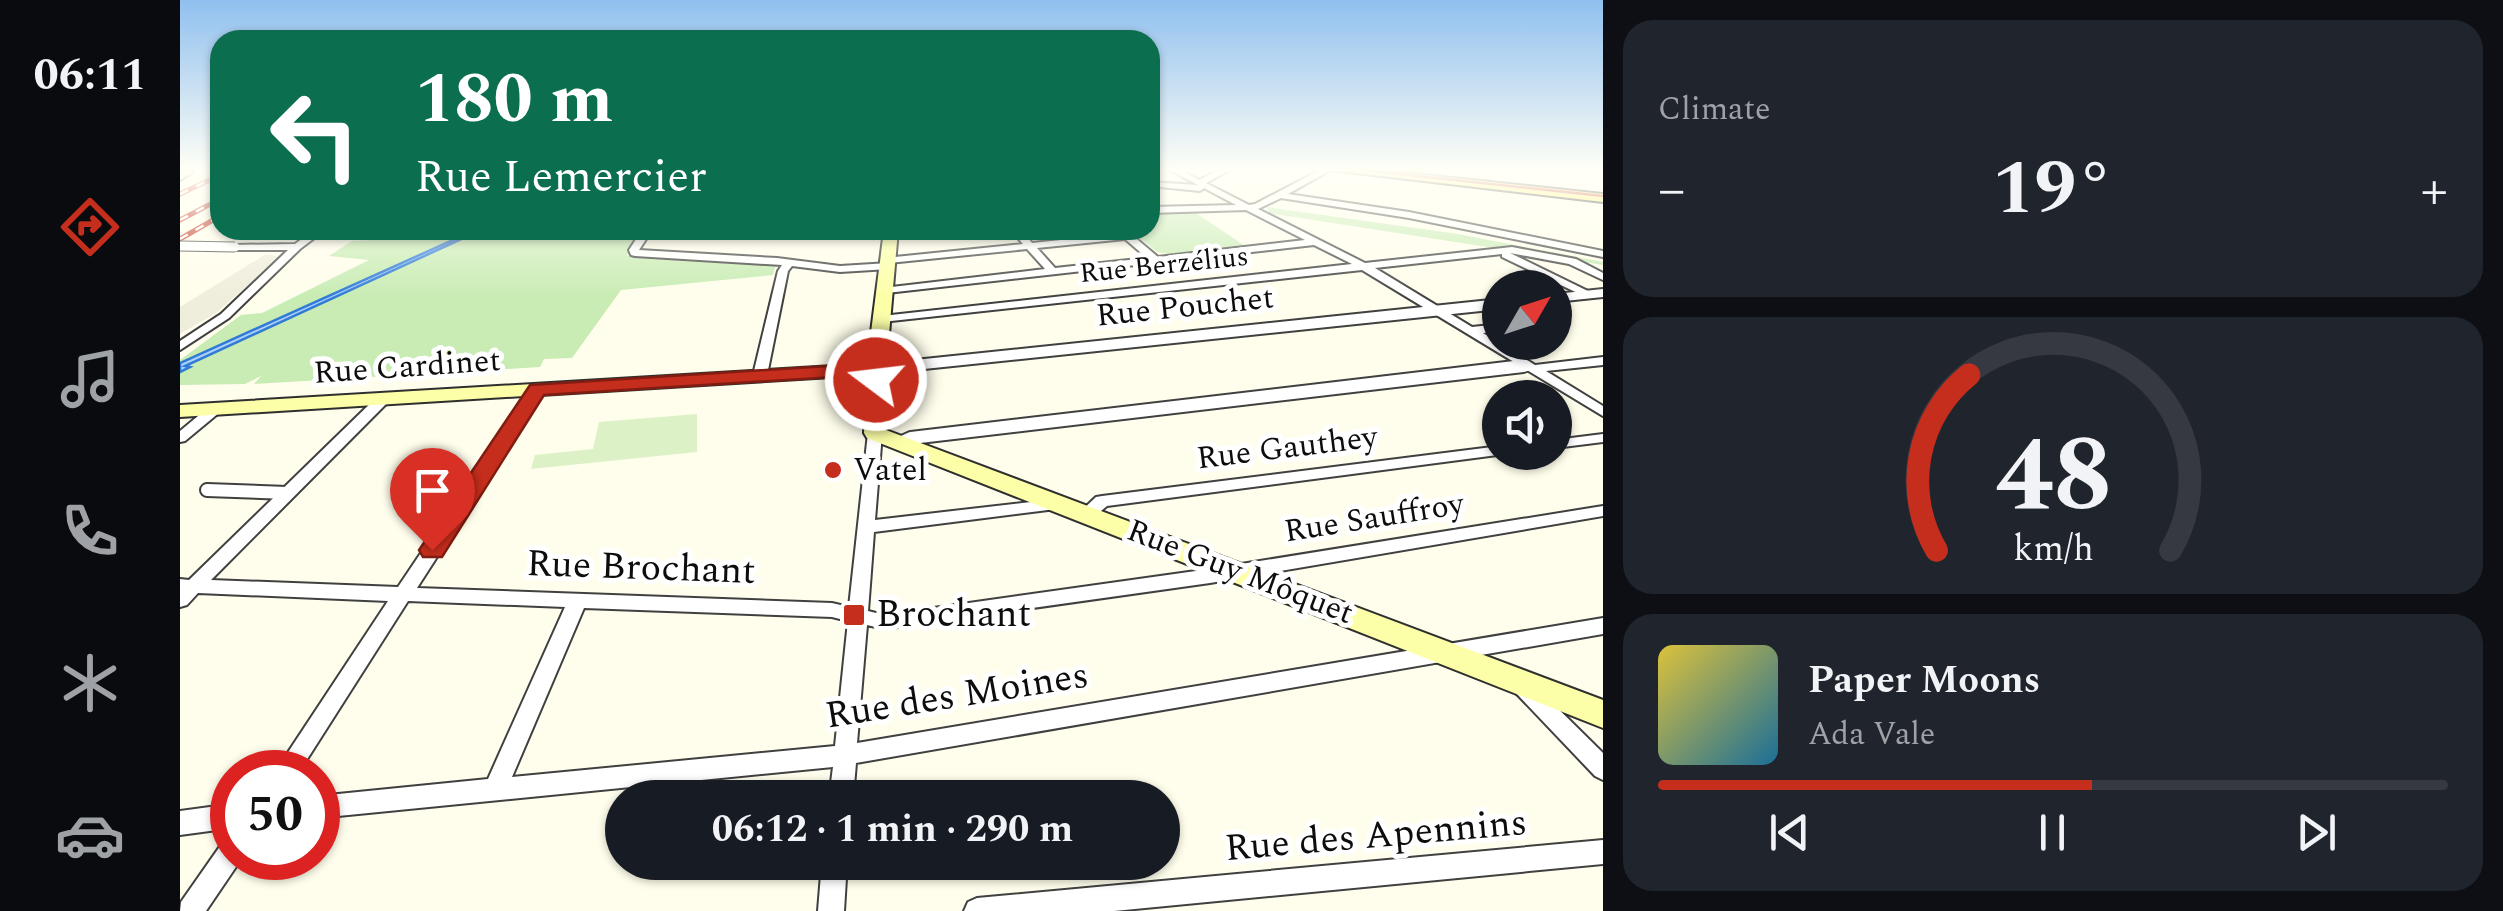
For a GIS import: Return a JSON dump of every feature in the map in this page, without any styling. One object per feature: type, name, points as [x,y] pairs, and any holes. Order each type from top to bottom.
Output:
[{"type":"main road","points":[[875,433],[876,368],[890,240]]},
{"type":"main road","name":"Rue Cardinet","points":[[180,411],[876,368]]},
{"type":"main road","name":"Rue Guy Môquet","points":[[875,433],[1603,714]]},
{"type":"street","points":[[1260,213],[1361,266],[1603,412]]},
{"type":"street","points":[[1388,213],[1603,254]]},
{"type":"street","points":[[180,346],[225,316],[306,240]]},
{"type":"street","points":[[640,240],[635,253],[840,269],[1073,240]]},
{"type":"street","points":[[1025,240],[1054,272]]},
{"type":"street","points":[[1132,240],[1156,260]]},
{"type":"street","points":[[887,290],[1316,242]]},
{"type":"street","points":[[180,246],[297,247]]},
{"type":"street","points":[[1505,251],[1595,294]]},
{"type":"street","name":"Rue Berzélius","points":[[882,319],[1505,251],[1572,261],[1603,276]]},
{"type":"street","points":[[760,375],[783,271],[789,264]]},
{"type":"street","name":"Rue Pouchet","points":[[876,368],[1482,306]]},
{"type":"street","points":[[1468,331],[1482,330]]},
{"type":"street","points":[[900,442],[1603,362]]},
{"type":"street","points":[[301,750],[538,389]]},
{"type":"street","points":[[185,591],[384,398]]},
{"type":"street","points":[[180,438],[215,409]]},
{"type":"street","points":[[843,780],[875,433]]},
{"type":"street","points":[[1572,442],[1603,438]]},
{"type":"street","name":"Rue Gauthey","points":[[1086,514],[1102,502],[1482,453]]},
{"type":"street","points":[[207,490],[287,493]]},
{"type":"street","points":[[866,527],[1060,503]]},
{"type":"street","name":"Rue Sauffroy","points":[[858,616],[884,622],[1238,571],[1603,512]]},
{"type":"street","name":"Rue Brochant","points":[[185,591],[578,600],[832,610],[858,616]]},
{"type":"street","points":[[495,789],[578,600]]},
{"type":"street","name":"Rue des Moines","points":[[340,806],[845,755],[1603,626]]},
{"type":"street","points":[[1516,679],[1603,769]]},
{"type":"street","points":[[180,823],[210,819]]},
{"type":"street","name":"Rue des Apennins","points":[[976,911],[1603,852]]},
{"type":"street","points":[[190,911],[211,880]]},
{"type":"street","points":[[831,911],[834,880]]},
{"type":"green space","points":[[1160,213],[1195,213],[1245,246],[1168,254],[1157,252],[1142,240],[1160,240]]},
{"type":"green space","points":[[1269,213],[1306,213],[1458,234],[1603,265]]},
{"type":"green space","points":[[636,240],[627,256],[776,264],[773,275],[621,290],[572,358],[544,359],[540,367],[254,384],[261,376],[245,384],[180,385],[180,360],[241,315],[262,313],[369,260],[329,256],[352,241]]},
{"type":"green space","points":[[697,414],[697,452],[531,469],[535,455],[593,449],[599,422]]},
{"type":"shaded area","points":[[266,254],[280,257],[216,313],[180,334],[180,307]]},
{"type":"water","points":[[459,240],[185,366],[190,367],[180,372],[180,363]]},
{"type":"railway","points":[[180,220],[194,213]]},
{"type":"railway","points":[[180,239],[210,222]]},
{"type":"place","name":"Vatel","points":[[833,470]]},
{"type":"place","name":"Brochant","points":[[854,615]]},
{"type":"route","points":[[432,550],[538,389],[876,368],[876,380]]}]
